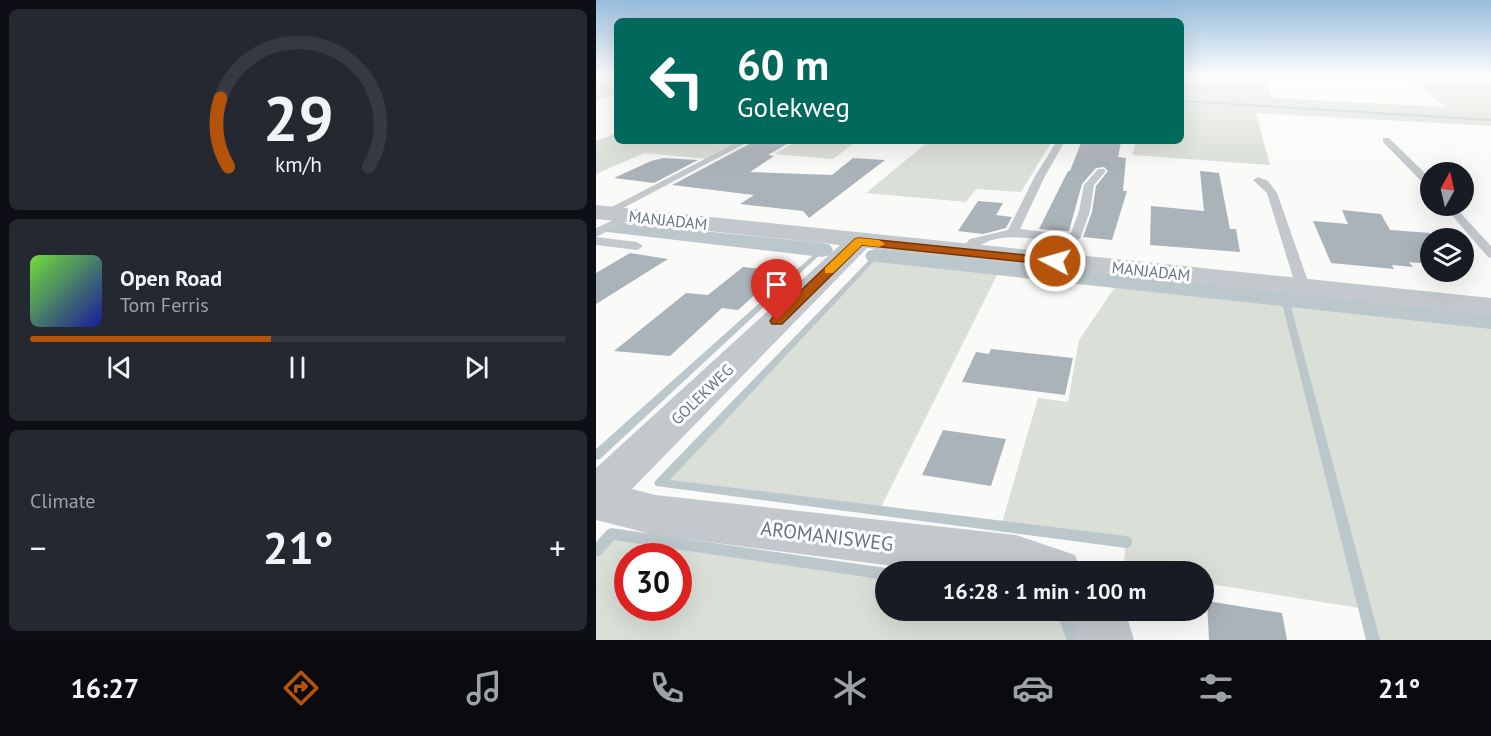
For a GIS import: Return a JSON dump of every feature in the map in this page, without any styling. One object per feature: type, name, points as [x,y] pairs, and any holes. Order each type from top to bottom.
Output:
[{"type":"street","name":"MANJADAM","points":[[607,219],[964,252],[1492,307]]},
{"type":"street","name":"GOLEKWEG","points":[[596,496],[859,242]]},
{"type":"street","name":"AROMANISWEG","points":[[596,501],[655,515],[1016,558],[1025,561]]},
{"type":"street","points":[[1101,621],[1106,640]]},
{"type":"lane","points":[[1386,140],[1420,174]]},
{"type":"lane","points":[[607,219],[741,144]]},
{"type":"lane","points":[[1013,232],[1040,176],[1059,144]]},
{"type":"lane","points":[[964,252],[974,242],[1013,232],[1061,238],[1076,236],[1086,203],[1085,192],[1089,180],[1101,171]]},
{"type":"lane","points":[[1258,180],[1264,183],[1272,193],[1302,287]]},
{"type":"lane","points":[[1457,216],[1492,254]]},
{"type":"lane","points":[[596,241],[637,246]]},
{"type":"shaded area","points":[[1184,105],[1447,107],[1444,105],[1491,105],[1491,126],[1256,113],[1270,165],[1132,155],[1135,144],[1184,144]]},
{"type":"shaded area","points":[[614,134],[614,144],[735,144],[707,159],[644,153],[596,174],[596,141]]},
{"type":"shaded area","points":[[792,144],[853,144],[833,159],[775,154]]},
{"type":"shaded area","points":[[925,144],[1050,144],[1021,192],[976,189],[966,202],[866,193]]},
{"type":"shaded area","points":[[876,256],[1000,269],[879,511],[660,483]]},
{"type":"shaded area","points":[[1119,281],[1491,321],[1491,640],[1373,640],[1365,609],[1214,585],[1214,561],[1124,561],[1126,542],[1001,526],[1038,398],[1068,402],[1079,340]]},
{"type":"shaded area","points":[[611,534],[673,543],[614,543],[614,621],[692,621],[692,546],[875,573],[875,621],[1066,621],[1074,640],[596,640],[596,551]]},
{"type":"building","points":[[749,144],[787,144],[768,155],[774,156],[750,172],[832,175],[853,158],[885,160],[809,218],[803,211],[740,204],[754,195],[672,185]]},
{"type":"building","points":[[1081,144],[1121,144],[1118,157],[1126,158],[1123,191],[1127,191],[1112,240],[1083,237],[1092,212],[1096,186],[1108,171],[1104,167],[1096,168],[1082,184],[1069,231],[1039,229],[1070,171]]},
{"type":"building","points":[[663,158],[698,160],[654,183],[614,178],[651,161]]},
{"type":"building","points":[[1200,171],[1219,173],[1230,229],[1236,229],[1240,252],[1150,245],[1151,206],[1204,211]]},
{"type":"building","points":[[978,201],[1003,203],[996,215],[1012,217],[1006,228],[983,234],[958,231]]},
{"type":"building","points":[[1342,210],[1381,214],[1390,230],[1420,232],[1420,263],[1409,262],[1413,267],[1392,265],[1394,269],[1331,263],[1313,221],[1348,224]]},
{"type":"building","points":[[630,253],[668,259],[596,304],[596,273]]},
{"type":"building","points":[[743,267],[781,271],[738,310],[722,308],[670,356],[614,351],[686,293],[708,295]]},
{"type":"building","points":[[991,349],[1073,358],[1065,395],[962,382],[976,352],[989,354]]},
{"type":"building","points":[[943,430],[1006,439],[991,486],[922,475]]},
{"type":"building","points":[[1214,602],[1282,613],[1287,640],[1209,640],[1208,621],[1214,621]]},
{"type":"waterway","points":[[1244,105],[1492,120]]},
{"type":"waterway","points":[[614,228],[822,250]]},
{"type":"waterway","points":[[596,456],[822,250]]},
{"type":"waterway","points":[[876,256],[660,483],[1126,542]]},
{"type":"waterway","points":[[876,256],[1492,321]]},
{"type":"waterway","points":[[1285,299],[1373,640]]},
{"type":"waterway","points":[[596,551],[611,534],[875,572]]},
{"type":"waterway","points":[[1066,621],[1074,640]]},
{"type":"slow traffic","points":[[829,271],[859,242],[879,244]]},
{"type":"route","points":[[777,321],[859,242],[1055,261]]}]
